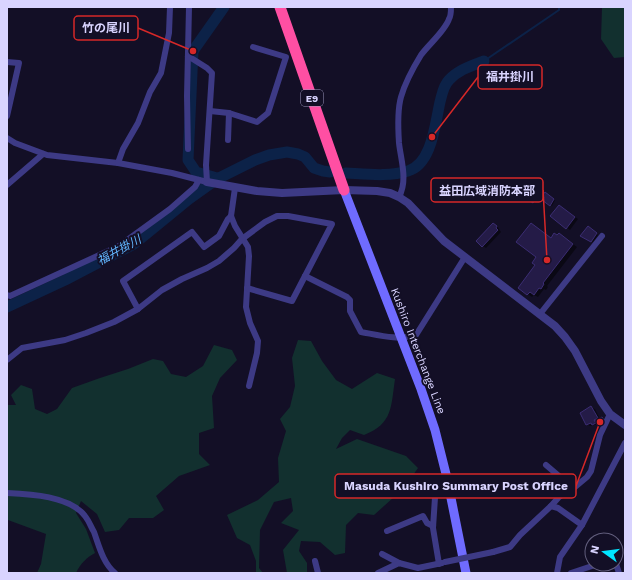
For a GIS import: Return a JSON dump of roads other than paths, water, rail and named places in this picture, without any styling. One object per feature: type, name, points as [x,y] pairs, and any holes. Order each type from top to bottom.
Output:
[{"type":"highway","name":"E9","points":[[280,7],[344,190]]},
{"type":"main road","name":"Kushiro Interchange Line","points":[[344,190],[422,388],[435,430],[447,478],[466,573]]},
{"type":"street","points":[[118,164],[123,149],[138,123],[150,92],[161,73],[169,33],[170,7]]},
{"type":"street","points":[[188,149],[189,7]]},
{"type":"street","points":[[399,197],[403,190],[404,177],[399,142],[398,119],[401,98],[410,75],[421,56],[450,19],[451,7]]},
{"type":"street","points":[[210,111],[229,113],[257,122],[268,113],[286,57],[253,47]]},
{"type":"street","points":[[7,295],[10,296],[119,246],[170,210],[203,181],[206,164],[212,73],[188,56]]},
{"type":"street","points":[[7,62],[19,63],[7,116]]},
{"type":"street","points":[[228,140],[229,113]]},
{"type":"street","points":[[7,138],[15,143],[43,154],[172,173],[235,188],[282,193],[344,190],[377,191],[390,193],[399,197],[413,207],[444,241],[555,326],[575,351],[601,401],[610,414],[625,424]]},
{"type":"street","points":[[7,185],[43,154]]},
{"type":"street","points":[[235,188],[231,216],[242,239],[248,247],[248,288],[246,307],[250,323],[258,341],[257,353],[249,386]]},
{"type":"street","points":[[138,309],[123,281],[192,232],[204,247],[219,236],[231,216]]},
{"type":"street","points":[[7,360],[22,348],[65,340],[114,322],[138,309],[162,290],[219,261],[242,239],[265,222],[277,216],[288,216],[332,224],[292,301],[248,288]]},
{"type":"street","points":[[540,314],[602,236]]},
{"type":"street","points":[[305,276],[347,297],[350,300],[350,311],[361,332],[409,338],[416,335],[465,257]]},
{"type":"street","points":[[382,554],[399,563],[418,568],[510,547],[520,535],[559,497],[587,477],[591,471],[600,435],[610,414]]},
{"type":"street","points":[[557,573],[560,557],[582,525],[625,443]]},
{"type":"street","points":[[546,465],[573,488]]},
{"type":"street","points":[[442,563],[433,526],[436,482],[447,478]]},
{"type":"street","points":[[7,493],[32,494],[61,501],[75,507],[85,515],[91,525],[102,555],[115,573]]},
{"type":"street","points":[[551,506],[558,508],[582,525]]},
{"type":"street","points":[[387,531],[423,516],[427,523],[433,526]]},
{"type":"street","points":[[315,561],[318,573]]},
{"type":"street","points":[[378,573],[399,563]]},
{"type":"street","points":[[571,573],[584,569]]},
{"type":"waterway","points":[[217,178],[196,172],[188,160],[193,51],[224,7]]},
{"type":"waterway","points":[[484,61],[559,10],[559,7]]},
{"type":"waterway","name":"福井掛川","points":[[346,173],[377,175],[393,174],[408,171],[416,167],[427,152],[431,142],[442,94],[447,82],[461,71],[484,61]]},
{"type":"waterway","name":"福井掛川","points":[[7,307],[65,280],[134,244],[189,199],[217,179],[255,160],[269,155],[287,152],[305,157],[314,168],[330,172]]},
{"type":"place","name":"竹の尾川","points":[[193,51]]},
{"type":"place","name":"福井掛川","points":[[432,137]]},
{"type":"place","name":"益田広域消防本部","points":[[547,260]]},
{"type":"place","name":"Masuda Kushiro Summary Post Office","points":[[600,422]]}]
